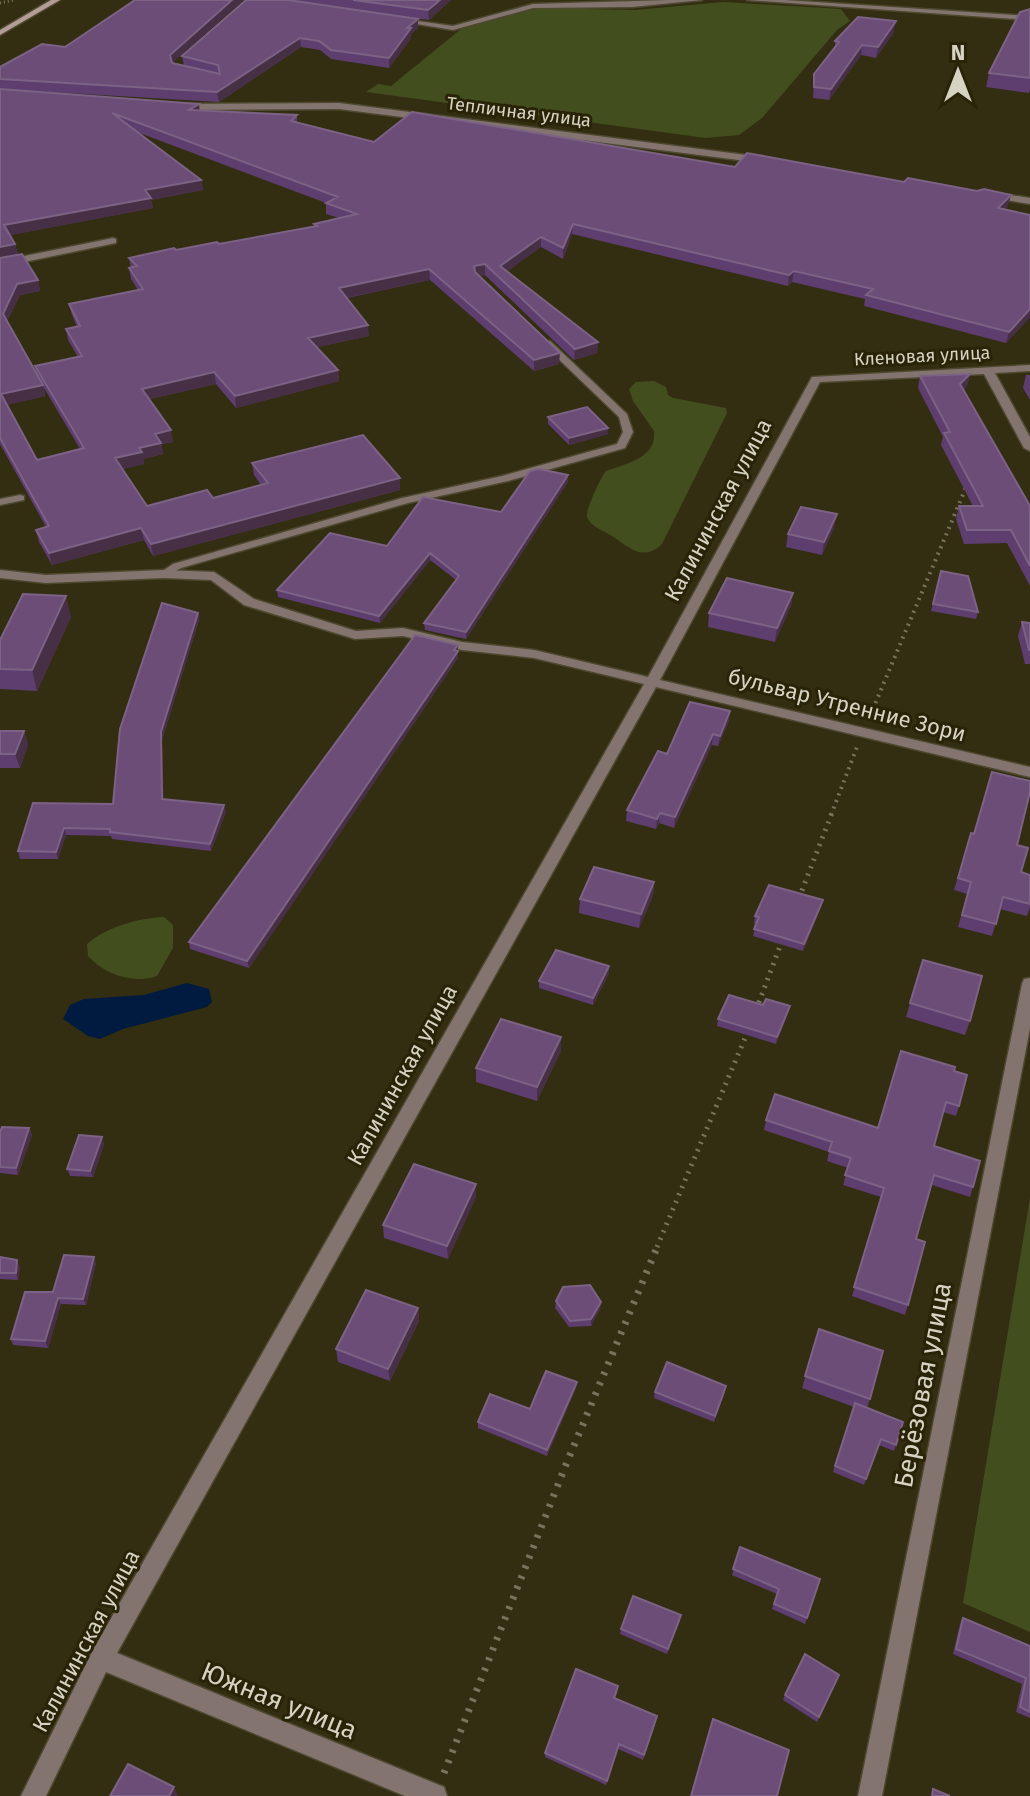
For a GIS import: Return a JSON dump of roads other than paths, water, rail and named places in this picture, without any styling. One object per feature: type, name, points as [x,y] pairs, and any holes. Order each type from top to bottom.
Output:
[{"type":"main road","points":[[0,33],[56,0]]},
{"type":"street","points":[[391,19],[453,28],[533,6],[632,5],[698,0]]},
{"type":"street","points":[[751,0],[1030,18]]},
{"type":"street","name":"Тепличная улица","points":[[158,106],[339,106],[778,163]]},
{"type":"street","points":[[977,193],[1030,201]]},
{"type":"street","name":"Кленовая улица","points":[[816,379],[1030,368]]},
{"type":"street","points":[[989,372],[1030,448]]},
{"type":"street","name":"Калининская улица","points":[[33,1796],[101,1658],[653,680],[816,379]]},
{"type":"street","name":"бульвар Утренние Зори","points":[[0,574],[72,579],[164,574],[214,576],[249,602],[355,635],[403,632],[462,646],[534,654],[1030,772]]},
{"type":"street","name":"Берёзовая улица","points":[[870,1796],[1030,984]]},
{"type":"street","name":"Южная улица","points":[[101,1658],[438,1789]]},
{"type":"lane","points":[[0,264],[113,241]]},
{"type":"lane","points":[[164,574],[177,566],[339,518],[504,479],[621,446],[628,439],[629,432],[623,416],[535,332]]},
{"type":"lane","points":[[0,502],[20,498]]},
{"type":"water","points":[[187,983],[209,989],[212,1002],[207,1007],[123,1029],[100,1039],[88,1036],[63,1019],[70,1005],[84,999],[144,995]]}]
